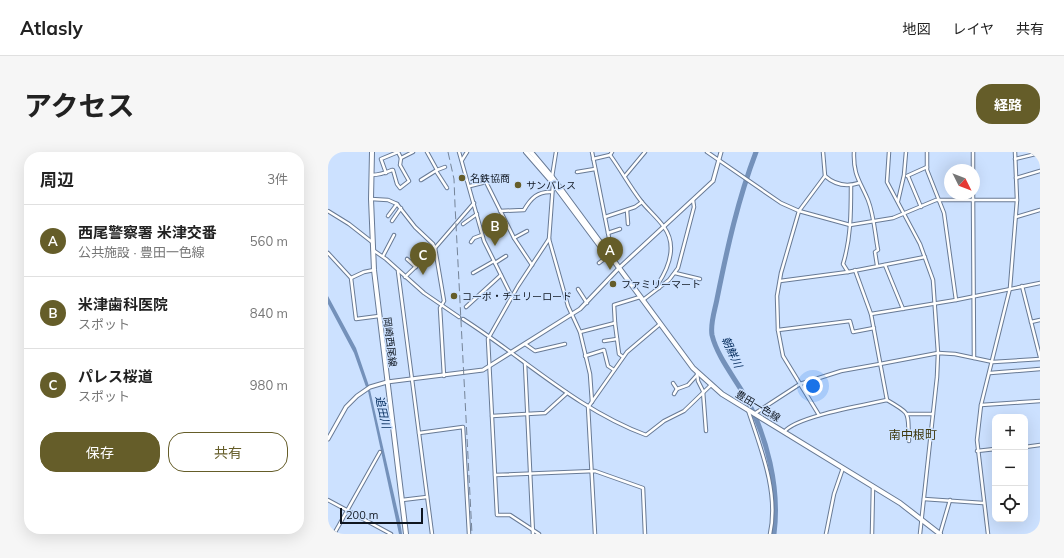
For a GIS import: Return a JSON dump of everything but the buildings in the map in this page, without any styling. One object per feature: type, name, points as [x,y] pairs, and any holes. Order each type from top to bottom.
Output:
[{"type":"main road","name":"岡崎西尾線","points":[[372,152],[371,199],[374,270],[406,534]]},
{"type":"main road","name":"豊田一色線","points":[[526,152],[553,183],[596,242],[605,251]]},
{"type":"main road","name":"豊田一色線","points":[[531,152],[552,177],[697,374],[710,386],[873,486],[923,519],[940,534]]},
{"type":"street","points":[[371,175],[386,173],[393,171],[397,184],[400,188],[409,182],[400,165],[401,158],[398,152],[381,159],[386,173]]},
{"type":"street","points":[[401,158],[413,152]]},
{"type":"street","points":[[427,152],[447,188]]},
{"type":"street","points":[[459,152],[470,186],[482,235],[500,275],[512,297]]},
{"type":"street","points":[[462,160],[467,152]]},
{"type":"street","points":[[552,177],[556,152]]},
{"type":"street","points":[[592,152],[612,253],[610,257],[599,263]]},
{"type":"street","points":[[593,159],[610,155],[612,152]]},
{"type":"street","points":[[625,176],[645,152]]},
{"type":"street","points":[[707,152],[781,203],[799,211],[850,225],[892,218],[921,208],[936,200],[1016,200]]},
{"type":"street","points":[[328,438],[346,407],[370,387],[387,382],[476,372],[489,367],[572,314],[587,303],[619,268],[713,181],[721,152]]},
{"type":"street","points":[[819,415],[783,356],[778,330],[777,296],[799,211],[825,176],[824,152]]},
{"type":"street","points":[[854,152],[854,168],[859,183],[868,201],[873,222],[878,250],[875,252],[877,265]]},
{"type":"street","points":[[889,152],[889,170],[887,181],[920,244],[933,280],[935,303],[938,353],[934,414],[923,519],[920,534]]},
{"type":"street","points":[[898,201],[904,177],[906,152]]},
{"type":"street","points":[[927,152],[927,167],[944,213],[956,300]]},
{"type":"street","points":[[973,152],[973,164]]},
{"type":"street","points":[[988,534],[977,451],[981,405],[993,362],[1010,288],[1016,216],[1015,152]]},
{"type":"street","points":[[1015,159],[1038,153]]},
{"type":"street","points":[[610,155],[642,202],[664,227],[670,242],[668,269],[658,284],[659,288]]},
{"type":"street","points":[[421,180],[436,170],[445,167]]},
{"type":"street","points":[[904,177],[927,167]]},
{"type":"street","points":[[577,172],[595,169]]},
{"type":"street","points":[[1016,178],[1040,171]]},
{"type":"street","points":[[825,176],[835,183],[851,185],[859,183]]},
{"type":"street","points":[[908,176],[921,208]]},
{"type":"street","points":[[470,186],[486,182],[514,238],[532,265]]},
{"type":"street","points":[[553,183],[549,239],[568,306],[580,332],[591,382],[592,402]]},
{"type":"street","points":[[848,272],[843,264],[849,243],[851,185]]},
{"type":"street","points":[[500,211],[524,210],[532,198],[544,191],[552,192]]},
{"type":"street","points":[[371,199],[388,200],[397,204],[415,227],[435,248],[444,301],[442,306],[444,376]]},
{"type":"street","points":[[623,357],[619,354],[614,305],[641,299],[659,288],[675,273],[694,207],[693,200]]},
{"type":"street","points":[[973,201],[974,358]]},
{"type":"street","points":[[405,277],[435,248],[474,202]]},
{"type":"street","points":[[605,217],[627,210],[642,202]]},
{"type":"street","points":[[388,216],[397,204]]},
{"type":"street","points":[[392,221],[401,208]]},
{"type":"street","points":[[627,210],[628,224]]},
{"type":"street","points":[[1016,216],[1040,210]]},
{"type":"street","points":[[328,211],[349,224],[372,242]]},
{"type":"street","points":[[463,224],[477,214]]},
{"type":"street","points":[[608,233],[620,229]]},
{"type":"street","points":[[514,238],[527,231]]},
{"type":"street","points":[[383,256],[394,235]]},
{"type":"street","points":[[471,242],[474,238],[482,235]]},
{"type":"street","points":[[539,534],[534,533],[510,515],[497,515],[488,337],[549,239]]},
{"type":"street","points":[[373,250],[383,256],[405,277],[442,306],[459,317]]},
{"type":"street","points":[[328,254],[351,278],[356,319],[379,316]]},
{"type":"street","points":[[473,274],[506,256]]},
{"type":"street","points":[[780,281],[848,272],[877,265],[885,265],[925,257]]},
{"type":"street","points":[[407,259],[416,267]]},
{"type":"street","points":[[885,265],[903,309]]},
{"type":"street","points":[[351,278],[364,272],[374,270]]},
{"type":"street","points":[[855,270],[871,314],[887,400]]},
{"type":"street","points":[[398,271],[432,534]]},
{"type":"street","points":[[675,273],[700,279]]},
{"type":"street","points":[[466,307],[500,275]]},
{"type":"street","points":[[871,314],[956,300],[1040,282]]},
{"type":"street","points":[[755,414],[800,384],[840,371],[938,353],[993,362],[1040,358],[1022,286]]},
{"type":"street","points":[[578,288],[587,303]]},
{"type":"street","points":[[464,320],[567,393],[632,430],[646,435],[664,421],[684,411],[710,386]]},
{"type":"street","points":[[1031,322],[1040,320]]},
{"type":"street","points":[[778,330],[850,321],[853,332],[874,328]]},
{"type":"street","points":[[580,332],[615,323]]},
{"type":"street","points":[[595,534],[589,406],[623,357],[636,343],[660,324]]},
{"type":"street","points":[[604,341],[617,339]]},
{"type":"street","points":[[525,344],[535,351],[564,344]]},
{"type":"street","points":[[585,356],[604,350],[608,366],[614,370]]},
{"type":"street","points":[[525,363],[532,472],[534,533]]},
{"type":"street","points":[[990,373],[1040,368]]},
{"type":"street","points":[[674,394],[677,389],[688,385],[697,374]]},
{"type":"street","points":[[697,374],[703,394],[706,431]]},
{"type":"street","points":[[673,383],[677,389]]},
{"type":"street","points":[[492,416],[547,412],[567,393]]},
{"type":"street","points":[[784,432],[788,427],[819,415],[887,400],[908,414],[909,441]]},
{"type":"street","points":[[981,405],[1040,401]]},
{"type":"street","points":[[749,410],[769,476],[772,521],[770,534]]},
{"type":"street","points":[[908,414],[934,414]]},
{"type":"street","points":[[419,433],[462,428],[469,534]]},
{"type":"street","points":[[1028,447],[1040,445]]},
{"type":"street","points":[[977,451],[992,449]]},
{"type":"street","points":[[334,534],[380,452]]},
{"type":"street","points":[[826,534],[834,494],[844,468]]},
{"type":"street","points":[[495,474],[592,471],[643,488],[646,534]]},
{"type":"street","points":[[872,534],[873,486]]},
{"type":"street","points":[[402,500],[427,497]]},
{"type":"street","points":[[924,499],[983,503]]},
{"type":"street","points":[[328,500],[391,534]]},
{"type":"street","points":[[940,534],[950,500]]},
{"type":"water","points":[[328,296],[356,348],[369,386],[366,387],[354,353],[328,304]]},
{"type":"water","points":[[370,390],[402,534],[399,534],[368,391]]},
{"type":"waterway","name":"朝鮮川","points":[[756,152],[734,224],[713,317],[712,335],[718,351],[745,396],[760,428],[770,463],[773,481],[775,499],[774,534]]},
{"type":"railway","points":[[448,152],[454,179],[472,534]]},
{"type":"place","name":"名鉄協商","points":[[462,178]]},
{"type":"place","name":"サンパレス","points":[[518,185]]},
{"type":"place","name":"米津歯科医院","points":[[495,246]]},
{"type":"place","name":"西尾警察署 米津交番","points":[[610,270]]},
{"type":"place","name":"パレス桜道","points":[[423,275]]},
{"type":"place","name":"ファミリーマート","points":[[613,284]]},
{"type":"place","name":"コーポ・チェリーロード","points":[[454,296]]},
{"type":"district","name":"南中根町","points":[[913,434]]},
{"type":"water label","name":"追田川","points":[[383,412]]}]
